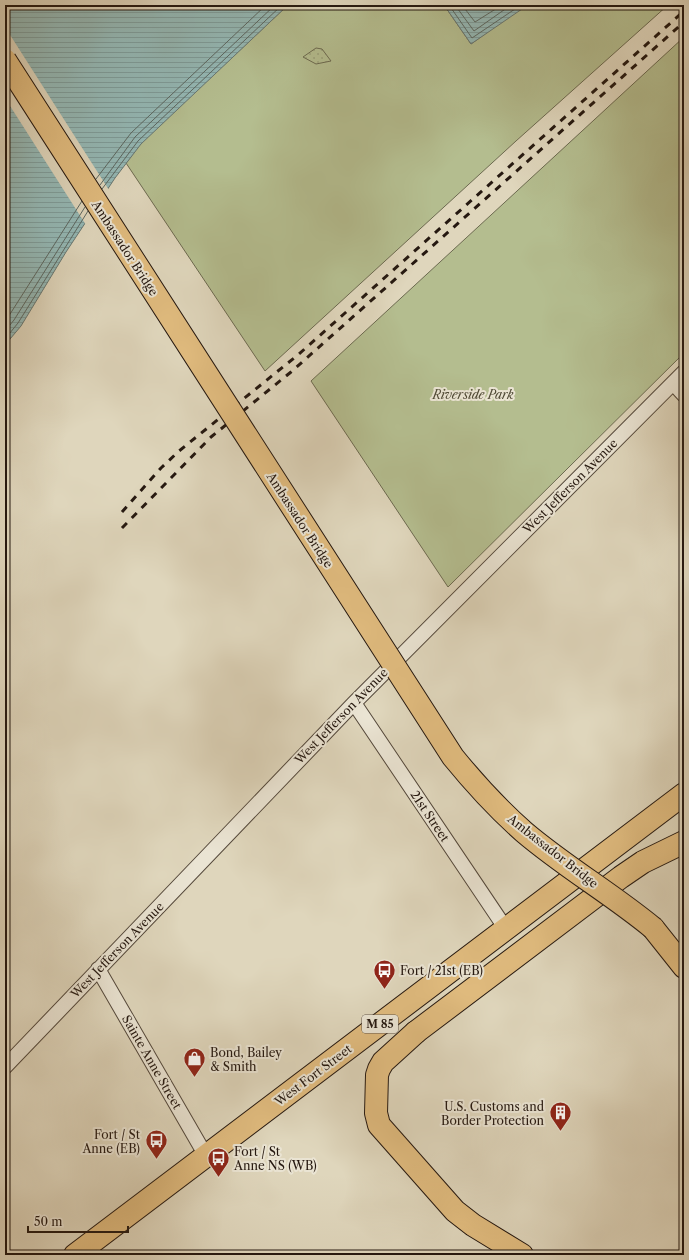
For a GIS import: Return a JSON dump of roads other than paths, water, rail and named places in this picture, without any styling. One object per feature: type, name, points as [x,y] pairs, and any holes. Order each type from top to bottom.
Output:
[{"type":"main road","name":"Ambassador Bridge","points":[[5,60],[453,757],[474,784],[524,832],[560,860],[624,904],[653,928]]},
{"type":"main road","name":"West Fort Street","points":[[75,1255],[684,794]]},
{"type":"main road","points":[[522,1255],[455,1211],[379,1125],[376,1113],[377,1075],[379,1069],[383,1062],[416,1032],[621,877],[642,862],[684,842]]},
{"type":"main road","points":[[653,928],[684,950]]},
{"type":"main road","points":[[653,928],[684,967]]},
{"type":"street","name":"West Jefferson Avenue","points":[[5,1067],[354,703],[684,372]]},
{"type":"street","points":[[673,383],[684,395]]},
{"type":"street","name":"21st Street","points":[[354,703],[506,929]]},
{"type":"street","name":"Sainte Anne Street","points":[[98,969],[206,1156]]},
{"type":"water","points":[[5,5],[288,5],[141,144],[115,178],[66,252],[21,326],[5,345]]},
{"type":"water","points":[[444,5],[519,5],[522,9],[471,44]]},
{"type":"railway","points":[[122,512],[161,468],[179,451],[299,354],[684,11]]},
{"type":"railway","points":[[122,528],[211,437],[291,372],[684,22]]},
{"type":"place","name":"Fort / 21st (EB)","points":[[385,990]]},
{"type":"place","name":"Bond, Bailey & Smith","points":[[194,1078]]},
{"type":"place","name":"U.S. Customs and Border Protection","points":[[560,1132]]},
{"type":"place","name":"Fort / St Anne (EB)","points":[[156,1160]]},
{"type":"place","name":"Fort / St Anne NS (WB)","points":[[219,1178]]},
{"type":"park label","name":"Riverside Park","points":[[473,394]]}]
